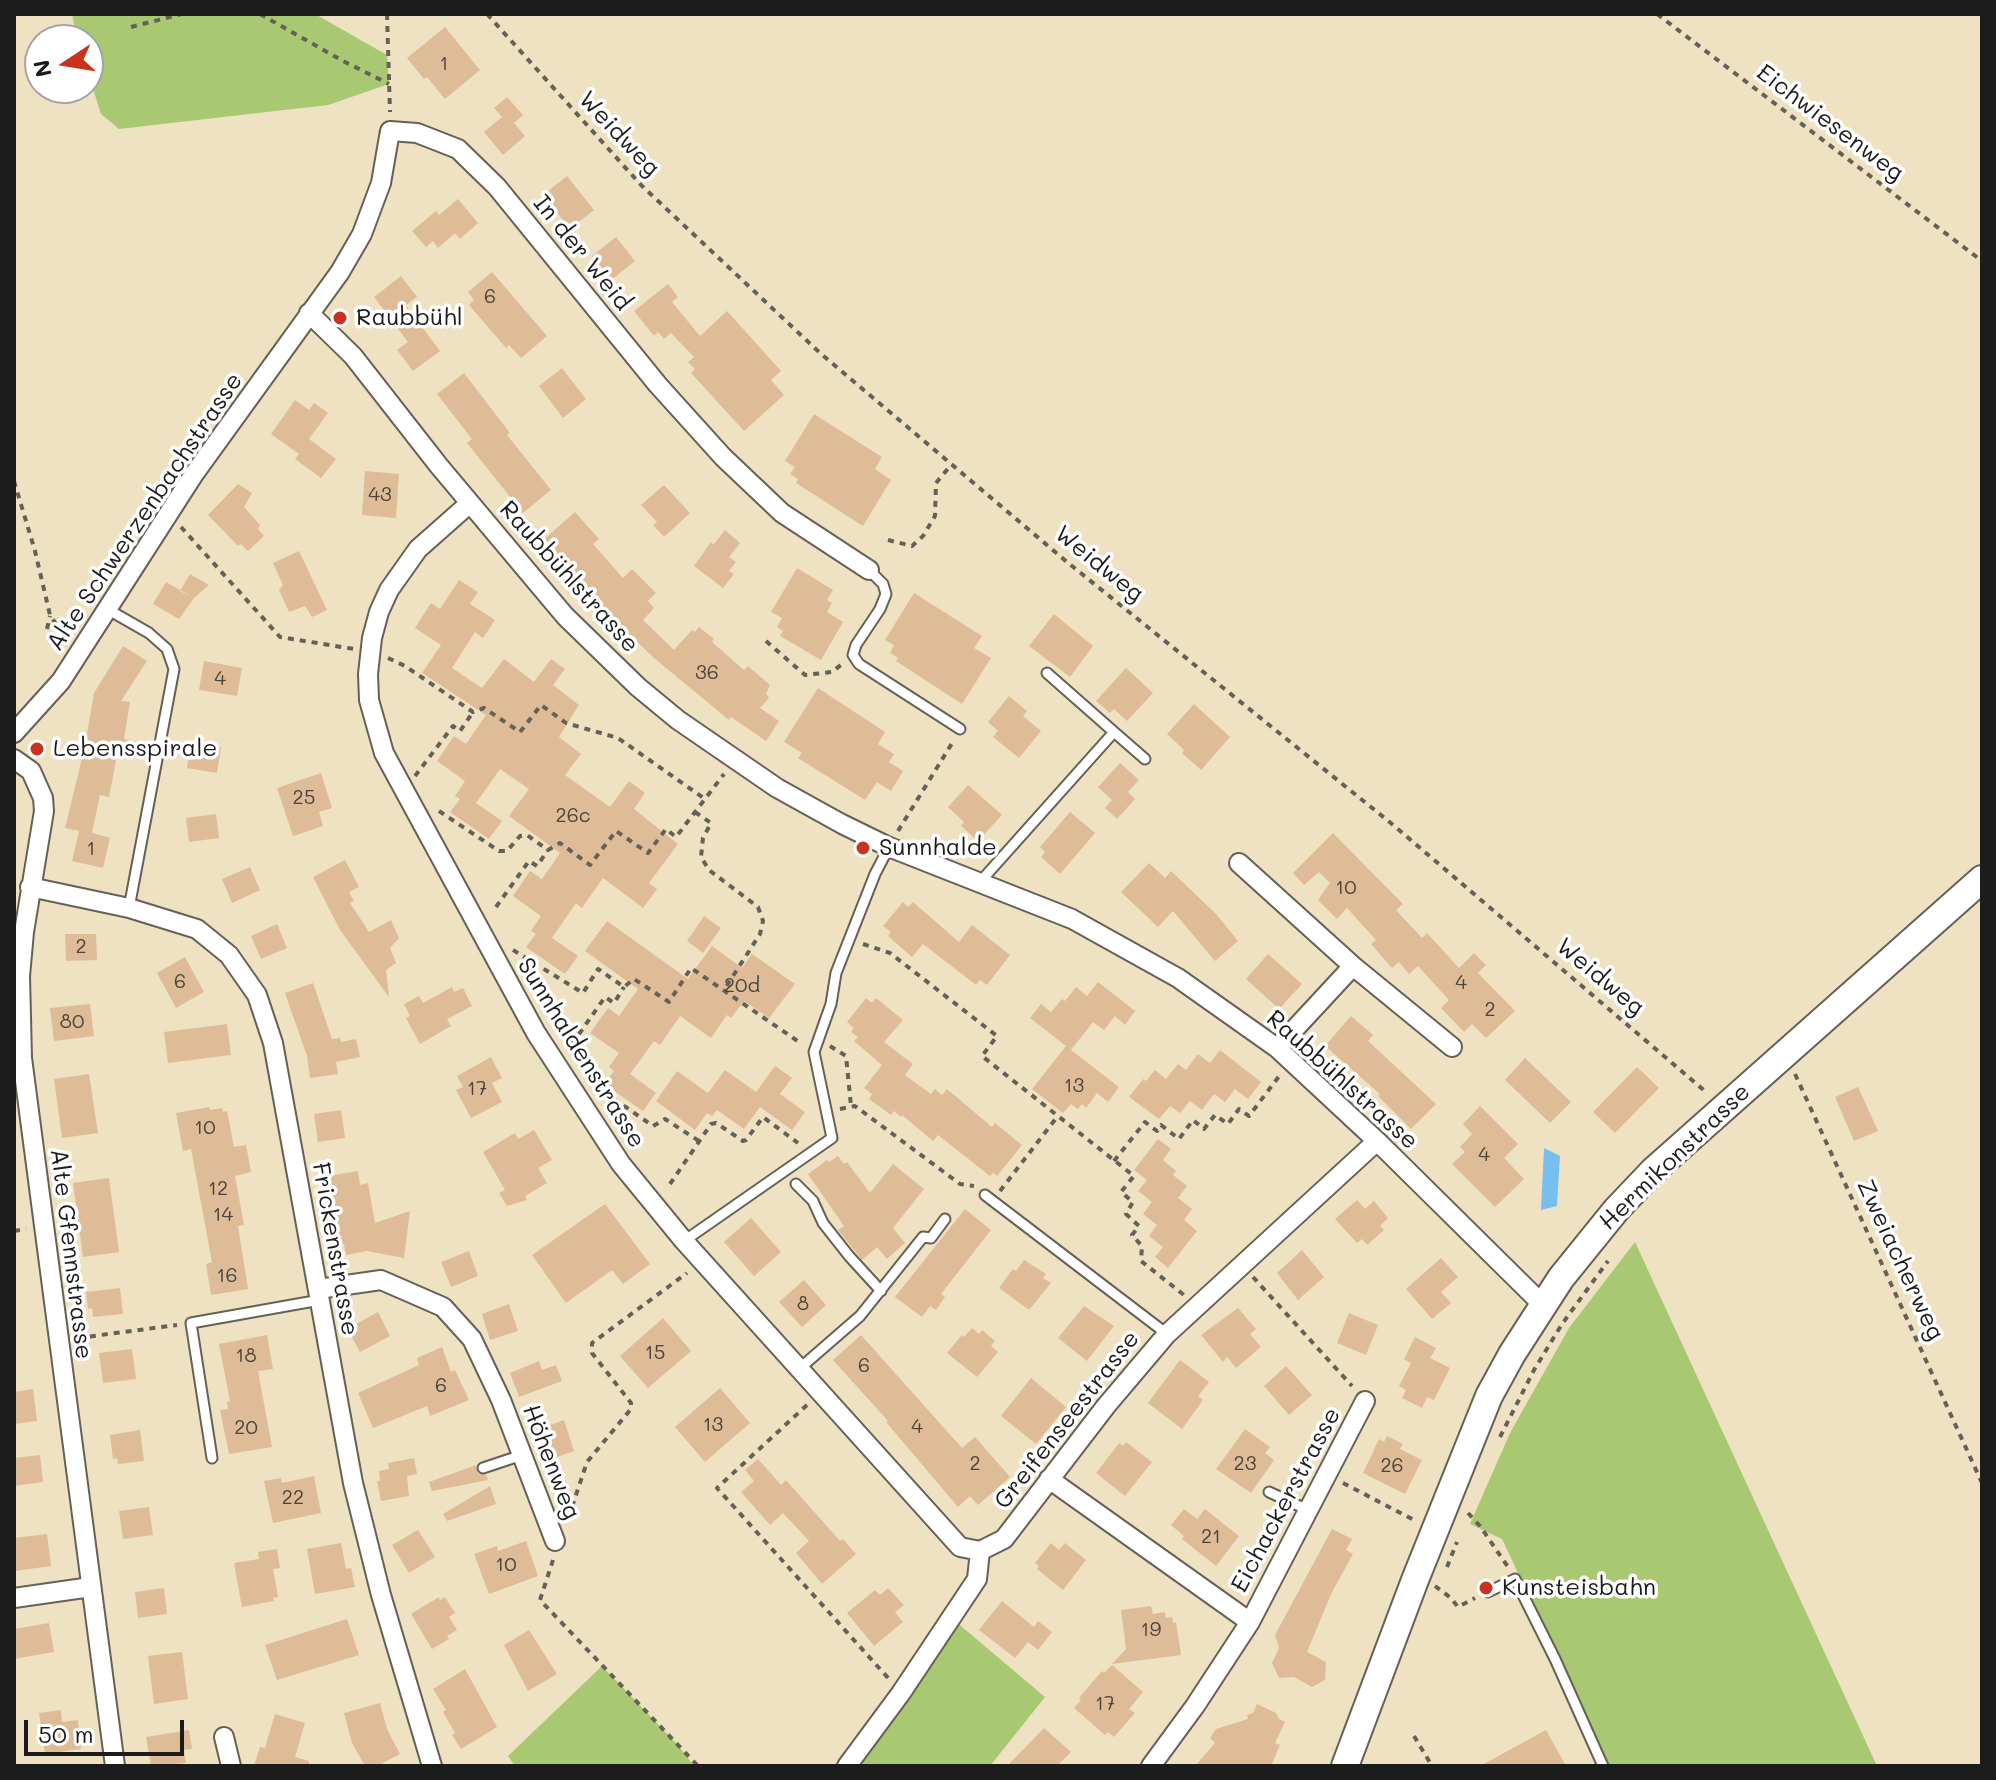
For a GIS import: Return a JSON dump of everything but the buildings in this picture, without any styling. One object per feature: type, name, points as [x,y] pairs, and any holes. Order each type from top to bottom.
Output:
[{"type":"street","points":[[309,313],[340,272],[362,234],[381,183],[390,131]]},
{"type":"street","name":"In der Weid","points":[[390,131],[417,133],[458,149],[497,187],[658,385],[723,457],[782,513],[869,570]]},
{"type":"street","name":"Raubbühlstrasse","points":[[309,313],[353,356],[565,616],[600,652],[668,712],[777,788],[980,882],[1072,919],[1178,978],[1277,1048],[1377,1141],[1542,1304]]},
{"type":"street","name":"Alte Schwerzenbachstrasse","points":[[14,733],[61,681],[194,474],[309,313]]},
{"type":"street","name":"Sunnhaldenstrasse","points":[[470,503],[418,549],[389,590],[379,612],[372,638],[369,700],[376,729],[394,773],[556,1067],[621,1164],[684,1241],[960,1547],[980,1551]]},
{"type":"street","name":"Alte Gfennstrasse","points":[[14,759],[31,771],[43,798],[44,811],[30,887],[20,976],[22,1058],[115,1766]]},
{"type":"street","points":[[1239,863],[1353,966],[1452,1047]]},
{"type":"street","name":"Hermikonstrasse","points":[[1345,1766],[1468,1443],[1489,1396],[1542,1304],[1616,1210],[1653,1171],[1982,879]]},
{"type":"street","name":"Frickenstrasse","points":[[30,887],[129,908],[197,929],[229,955],[257,995],[273,1043],[353,1483],[432,1766]]},
{"type":"street","points":[[1277,1048],[1353,966]]},
{"type":"street","name":"Greifenseestrasse","points":[[980,1551],[1004,1539],[1113,1396],[1196,1304],[1377,1141]]},
{"type":"street","name":"Höhenweg","points":[[319,1295],[381,1280],[443,1307],[472,1339],[501,1400],[555,1541]]},
{"type":"street","name":"Eichackerstrasse","points":[[1151,1766],[1250,1622],[1365,1401]]},
{"type":"street","name":"Eichackerstrasse","points":[[1049,1479],[1250,1622]]},
{"type":"street","points":[[847,1766],[901,1693],[977,1579],[980,1551]]},
{"type":"street","points":[[14,1598],[91,1587]]},
{"type":"street","points":[[224,1737],[231,1766]]},
{"type":"lane","points":[[869,570],[883,584],[886,594],[853,655],[859,664],[960,729]]},
{"type":"lane","points":[[107,609],[149,633],[167,649],[174,669],[129,908]]},
{"type":"lane","points":[[1047,673],[1145,759]]},
{"type":"lane","points":[[980,882],[1114,732]]},
{"type":"lane","points":[[684,1241],[832,1138],[814,1052],[831,1004],[836,973],[875,874],[893,840]]},
{"type":"lane","points":[[796,1184],[813,1201],[823,1223],[840,1245],[881,1291]]},
{"type":"lane","points":[[985,1190],[1167,1334]]},
{"type":"lane","points":[[799,1369],[860,1316],[923,1237],[931,1238],[945,1219]]},
{"type":"lane","points":[[212,1458],[191,1323],[319,1295]]},
{"type":"lane","points":[[483,1468],[522,1455]]},
{"type":"lane","points":[[1269,1492],[1308,1510]]},
{"type":"lane","points":[[1488,1592],[1515,1579],[1603,1766]]},
{"type":"path","points":[[131,27],[182,14]]},
{"type":"path","points":[[260,14],[389,84]]},
{"type":"path","points":[[387,14],[390,131]]},
{"type":"path","name":"Weidweg","points":[[487,14],[641,185],[820,353],[1067,562],[1392,824],[1699,1085],[1719,1110]]},
{"type":"path","name":"Eichwiesenweg","points":[[1657,14],[1982,261]]},
{"type":"path","points":[[888,540],[912,546],[923,536],[935,516],[936,483],[951,465]]},
{"type":"path","points":[[14,481],[50,615],[60,630],[85,644]]},
{"type":"path","points":[[176,522],[280,637],[356,649]]},
{"type":"path","points":[[47,629],[50,615]]},
{"type":"path","points":[[766,641],[805,675],[832,672],[853,655]]},
{"type":"path","points":[[381,655],[405,666],[473,712]]},
{"type":"path","points":[[411,781],[453,726],[460,731],[473,712],[484,708],[520,732],[541,705],[566,723],[618,738],[705,799]]},
{"type":"path","points":[[893,840],[960,729]]},
{"type":"path","points":[[496,907],[529,861],[537,866],[548,850],[560,843],[590,865],[616,831],[648,853],[666,829],[676,837],[726,772]]},
{"type":"path","points":[[433,807],[499,851],[507,851],[520,836],[527,835],[548,850]]},
{"type":"path","points":[[695,812],[711,823],[703,838],[701,857],[709,870],[758,907],[763,921],[760,934],[724,990]]},
{"type":"path","points":[[849,939],[890,953],[997,1036],[982,1056],[1134,1176],[1121,1192],[1133,1202],[1126,1214],[1139,1226],[1132,1235],[1142,1246],[1141,1261],[1196,1304]]},
{"type":"path","points":[[504,949],[518,950],[583,993],[598,969],[624,987]]},
{"type":"path","points":[[572,1044],[605,997],[614,1003],[624,987],[634,979],[669,1002],[691,968],[814,1052]]},
{"type":"path","points":[[818,1038],[846,1056],[851,1106]]},
{"type":"path","name":"Zweiacherweg","points":[[1783,1082],[1794,1072],[1982,1483]]},
{"type":"path","points":[[1114,1161],[1145,1122],[1157,1131],[1161,1125],[1179,1139],[1193,1120],[1204,1129],[1215,1115],[1228,1124],[1239,1109],[1249,1116],[1282,1073]]},
{"type":"path","points":[[591,1083],[653,1126],[665,1119],[699,1141]]},
{"type":"path","points":[[826,1112],[855,1106],[960,1184],[999,1192],[1057,1117]]},
{"type":"path","points":[[670,1184],[711,1124],[716,1123],[743,1141],[763,1117],[811,1152]]},
{"type":"path","points":[[1495,1448],[1510,1415],[1562,1324],[1608,1261]]},
{"type":"path","points":[[555,1541],[572,1507],[587,1462],[631,1409],[631,1403],[592,1353],[592,1343],[692,1269]]},
{"type":"path","points":[[1247,1270],[1347,1379]]},
{"type":"path","points":[[87,1337],[191,1323]]},
{"type":"path","points":[[812,1401],[717,1488],[901,1693]]},
{"type":"path","points":[[1326,1474],[1419,1523]]},
{"type":"path","points":[[1468,1513],[1515,1579]]},
{"type":"path","name":"Höhenweg","points":[[555,1541],[552,1567],[540,1600],[698,1766]]},
{"type":"path","points":[[1427,1584],[1439,1587],[1458,1607],[1488,1592]]},
{"type":"path","points":[[1414,1736],[1432,1766]]},
{"type":"green space","points":[[72,14],[315,14],[387,55],[389,84],[328,105],[119,129],[101,114],[98,104],[104,104],[104,24],[74,24]]},
{"type":"green space","points":[[1635,1242],[1877,1766],[1609,1766],[1502,1539],[1470,1524],[1510,1433],[1569,1328]]},
{"type":"green space","points":[[955,1621],[1045,1697],[990,1766],[855,1766]]},
{"type":"green space","points":[[602,1666],[694,1766],[515,1766],[508,1756]]},
{"type":"water","points":[[1544,1148],[1560,1156],[1557,1206],[1541,1210]]},
{"type":"place","name":"Raubbühl","points":[[340,318]]},
{"type":"place","name":"Lebensspirale","points":[[37,749]]},
{"type":"place","name":"Sunnhalde","points":[[863,848]]},
{"type":"place","name":"Kunsteisbahn","points":[[1486,1588]]}]
